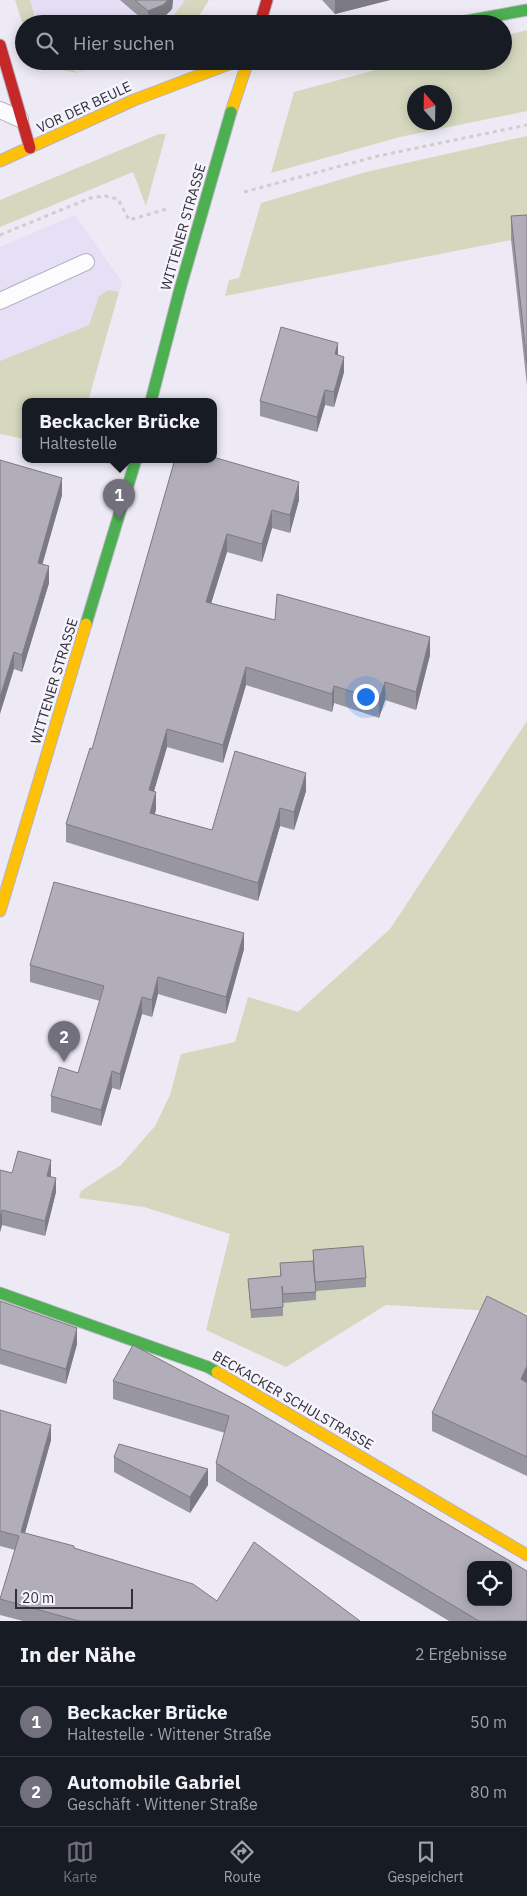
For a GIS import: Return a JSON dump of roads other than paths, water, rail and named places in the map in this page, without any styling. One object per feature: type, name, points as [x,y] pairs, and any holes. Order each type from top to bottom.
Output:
[{"type":"street","points":[[263,15],[267,0]]},
{"type":"street","points":[[500,15],[527,10]]},
{"type":"street","points":[[0,45],[30,148]]},
{"type":"street","name":"VOR DER BEULE","points":[[0,162],[158,90],[212,70]]},
{"type":"street","name":"WITTENER STRASSE","points":[[152,398],[180,289],[245,70]]},
{"type":"street","name":"WITTENER STRASSE","points":[[0,911],[135,463]]},
{"type":"street","name":"BECKACKER SCHULSTRASSE","points":[[0,1292],[208,1367],[527,1555]]},
{"type":"lane","points":[[0,110],[20,119]]},
{"type":"lane","points":[[0,301],[86,262]]},
{"type":"place","name":"Beckacker Brücke","points":[[119,520]]},
{"type":"place","name":"Automobile Gabriel","points":[[64,1062]]}]
